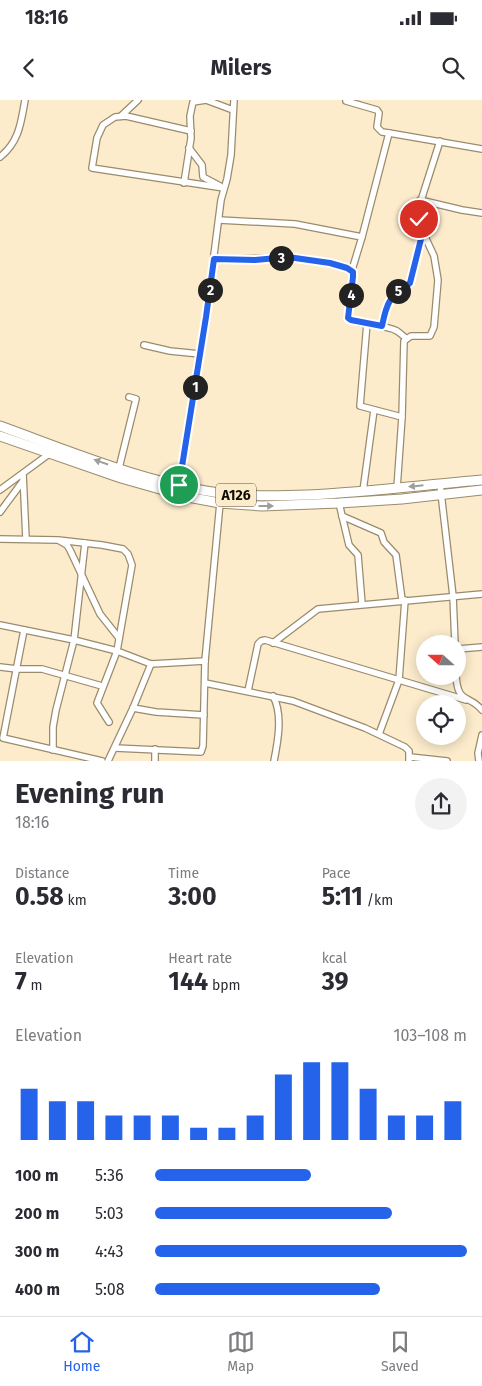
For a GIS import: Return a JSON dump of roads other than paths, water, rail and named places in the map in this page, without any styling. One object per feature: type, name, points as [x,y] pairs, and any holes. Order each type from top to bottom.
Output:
[{"type":"highway","name":"A126","points":[[0,426],[119,468],[216,493],[260,496],[363,491],[482,480]]},
{"type":"highway","name":"A126","points":[[0,436],[143,485],[220,504],[271,506],[339,503],[482,490]]},
{"type":"street","points":[[0,157],[11,147],[20,130],[25,100]]},
{"type":"street","points":[[120,116],[138,100]]},
{"type":"street","points":[[184,183],[190,148],[192,101],[206,100],[233,110]]},
{"type":"street","points":[[179,485],[224,188],[231,155],[234,100]]},
{"type":"street","points":[[344,100],[377,110],[379,113],[377,127],[382,132],[482,149]]},
{"type":"street","points":[[191,131],[126,116],[114,117],[103,125],[98,138],[92,168],[224,188]]},
{"type":"street","points":[[389,132],[352,270],[353,277],[348,318],[396,330],[406,338]]},
{"type":"street","points":[[397,488],[402,417],[404,341],[411,336],[430,336],[434,327],[438,280],[434,256],[423,231],[418,210],[440,141]]},
{"type":"street","points":[[190,148],[202,165],[203,177],[224,188]]},
{"type":"street","points":[[420,200],[482,213]]},
{"type":"street","points":[[219,220],[295,224],[362,237]]},
{"type":"street","points":[[382,326],[386,306],[394,294],[410,283],[423,231]]},
{"type":"street","points":[[214,259],[255,260],[288,257],[322,262],[352,270]]},
{"type":"street","points":[[367,323],[360,406],[402,417]]},
{"type":"street","points":[[144,344],[170,351],[200,354]]},
{"type":"street","points":[[119,468],[136,400],[129,397]]},
{"type":"street","points":[[363,491],[374,410]]},
{"type":"street","points":[[0,490],[49,454]]},
{"type":"street","points":[[23,474],[26,539]]},
{"type":"street","points":[[0,512],[23,481]]},
{"type":"street","points":[[440,484],[453,596],[455,635]]},
{"type":"street","points":[[339,503],[349,545],[358,555],[362,604]]},
{"type":"street","points":[[115,748],[201,752],[205,661],[220,504]]},
{"type":"street","points":[[342,516],[381,533],[384,542],[396,555],[403,600],[399,680],[379,734]]},
{"type":"street","points":[[0,539],[58,540],[85,543],[123,549],[128,554],[132,565],[117,651],[97,703],[109,722]]},
{"type":"street","points":[[58,540],[66,545],[100,614],[119,638]]},
{"type":"street","points":[[53,750],[56,710],[74,640],[85,543]]},
{"type":"street","points":[[273,643],[318,609],[482,594]]},
{"type":"street","points":[[0,626],[74,640],[117,651],[152,664],[205,661]]},
{"type":"street","points":[[24,630],[3,738],[102,761]]},
{"type":"street","points":[[248,691],[258,644],[265,640],[449,695]]},
{"type":"street","points":[[466,648],[482,647]]},
{"type":"street","points":[[108,761],[152,664]]},
{"type":"street","points":[[0,667],[17,670],[42,669],[102,686]]},
{"type":"street","points":[[205,683],[293,701],[405,746],[409,751],[410,759],[447,761]]},
{"type":"street","points":[[273,696],[278,704],[278,726],[274,761]]},
{"type":"street","points":[[466,700],[479,706],[482,710]]},
{"type":"street","points":[[133,708],[156,712],[204,715]]},
{"type":"street","points":[[0,710],[8,712]]},
{"type":"street","points":[[479,761],[478,753],[482,735]]},
{"type":"street","points":[[155,750],[155,761]]}]
